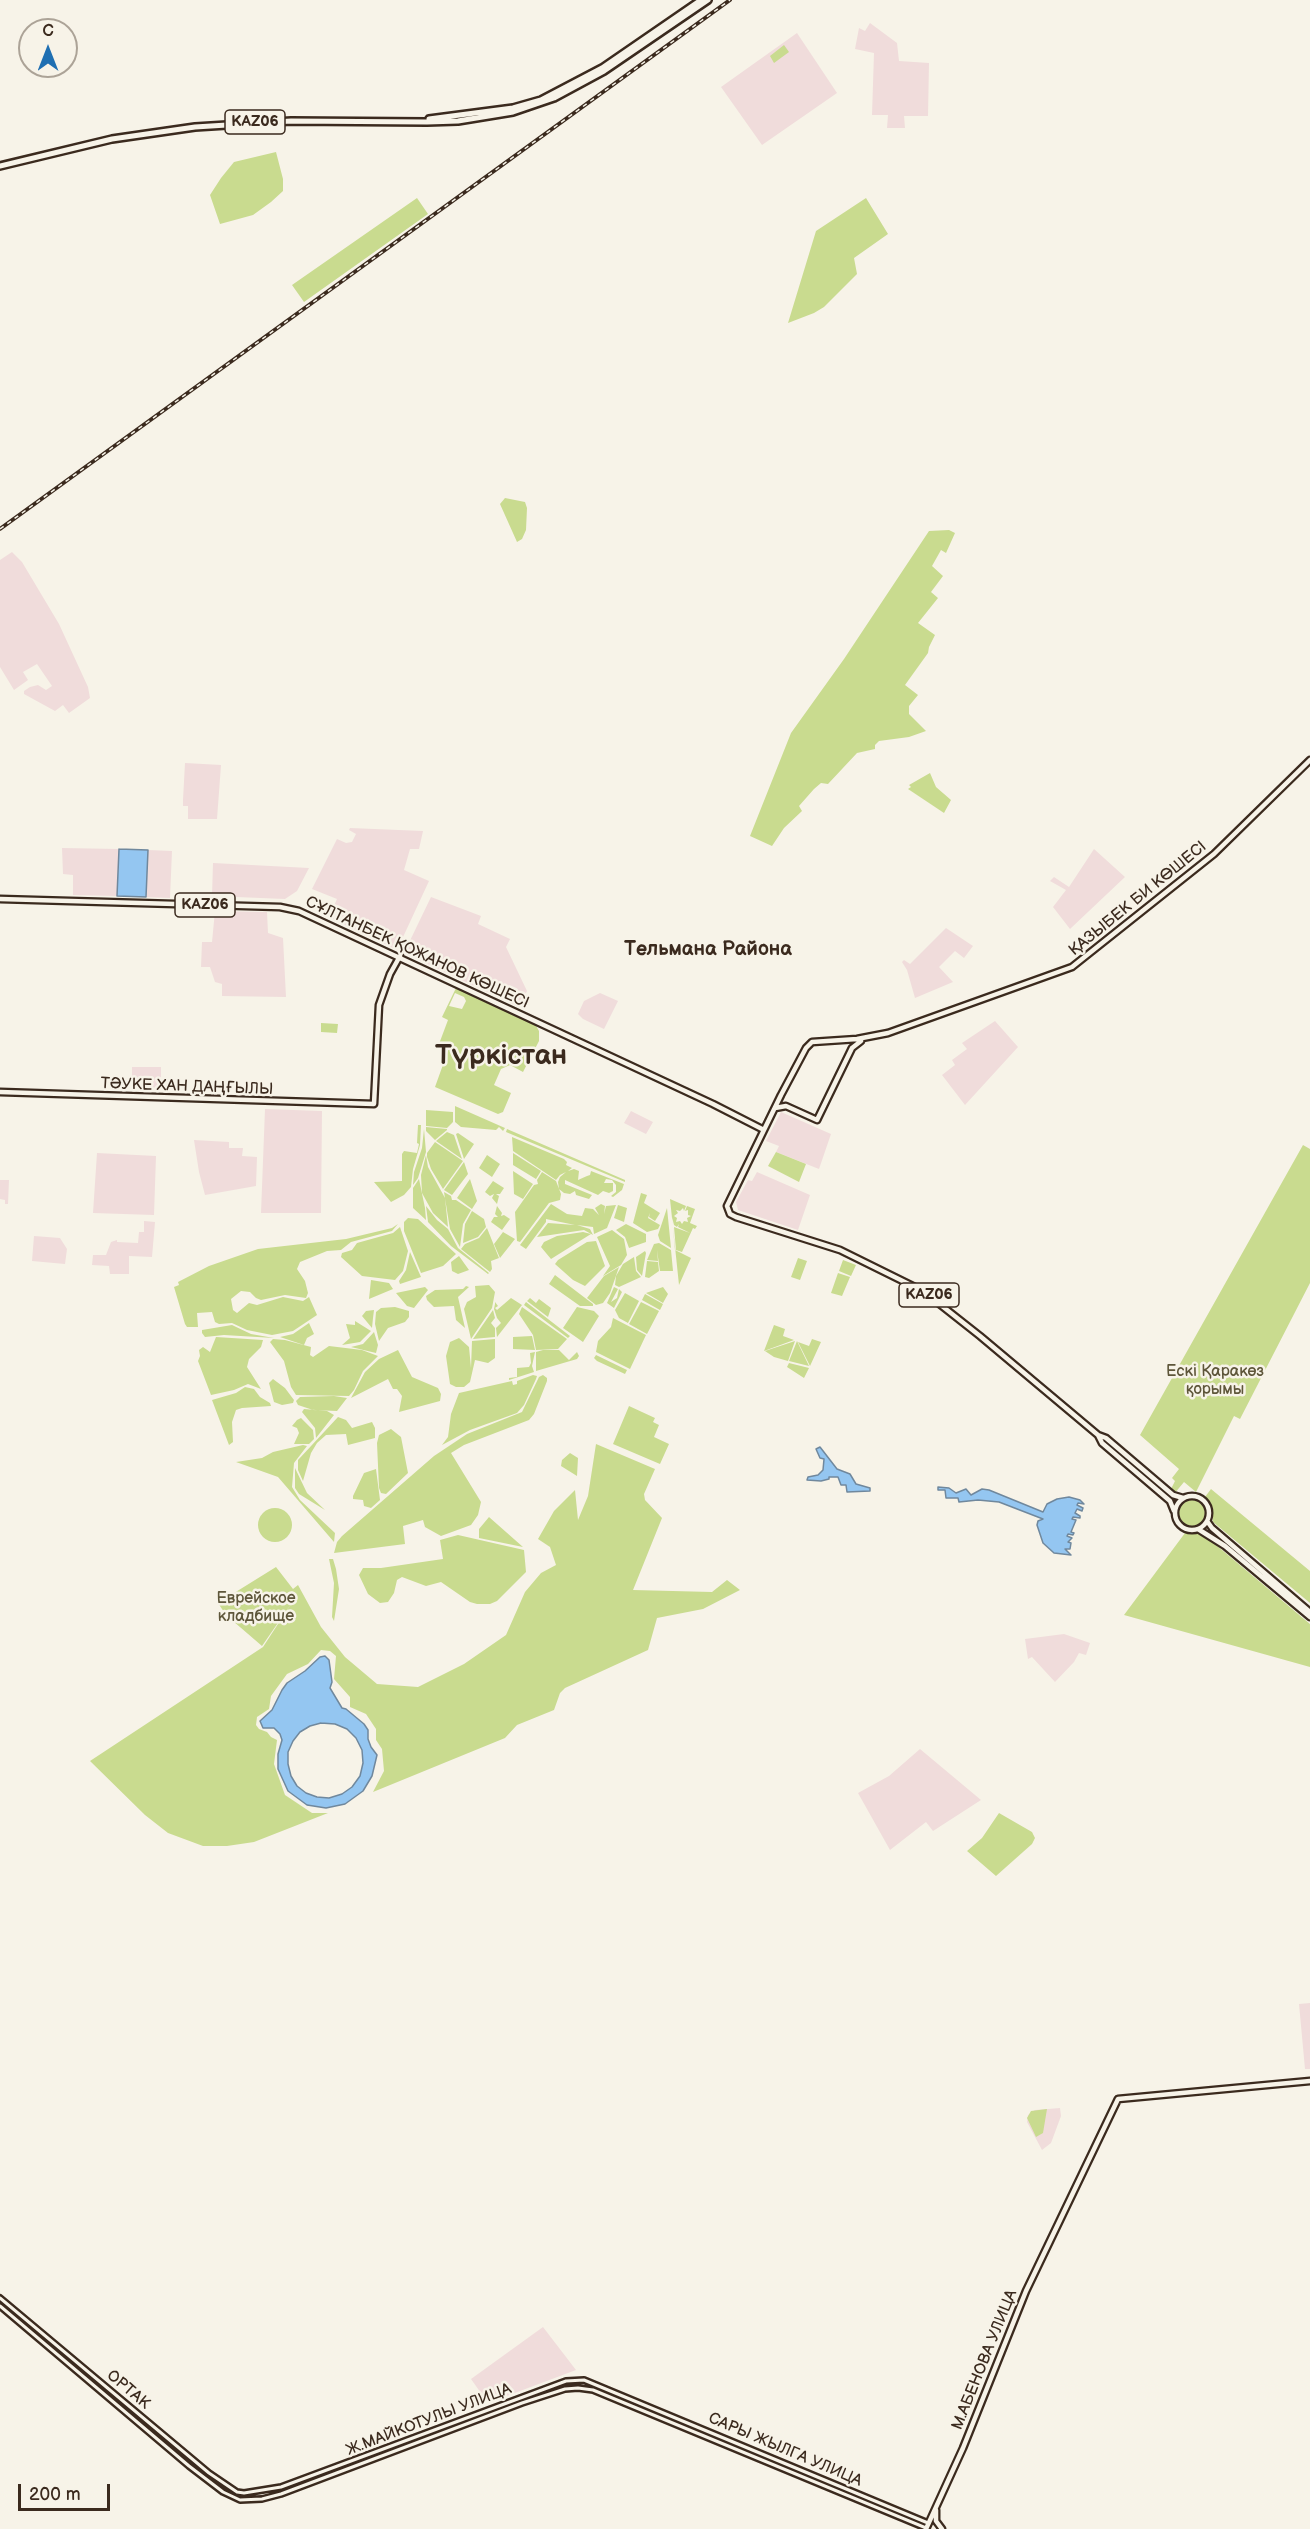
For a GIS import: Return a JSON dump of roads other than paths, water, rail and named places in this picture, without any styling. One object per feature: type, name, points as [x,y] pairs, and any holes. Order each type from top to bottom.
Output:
[{"type":"highway","name":"KАZ06","points":[[0,164],[111,136],[195,123],[291,118],[426,119],[513,108],[541,100],[585,78],[701,0]]},
{"type":"highway","name":"KАZ06","points":[[0,164],[112,139],[195,127],[291,121],[458,121],[513,112],[554,98],[604,71],[708,0]]},
{"type":"main road","name":"ҚАЗЫБЕК БИ КӨШЕСІ","points":[[775,1108],[806,1048],[812,1042],[875,1036],[1072,967],[1214,854],[1310,760]]},
{"type":"main road","name":"СҰЛТАНБЕК ҚОЖАНОВ КӨШЕСІ","points":[[0,899],[280,908],[299,911],[400,956],[764,1130]]},
{"type":"main road","name":"ТӘУКЕ ХАН ДАҢҒЫЛЫ","points":[[0,1092],[374,1104],[379,1005],[386,984],[400,956]]},
{"type":"main road","points":[[764,1130],[775,1108],[786,1106],[817,1120],[852,1048],[858,1042],[875,1036]]},
{"type":"main road","points":[[848,1040],[852,1048]]},
{"type":"main road","name":"KАZ06","points":[[764,1130],[728,1201],[728,1210],[736,1217],[846,1253],[923,1291],[1098,1435],[1106,1438],[1173,1496],[1183,1498],[1192,1496],[1203,1500],[1208,1510],[1207,1521],[1212,1528],[1310,1612]]},
{"type":"main road","name":"KАZ06","points":[[1098,1435],[1102,1443],[1170,1501],[1180,1526],[1187,1530],[1198,1529],[1210,1534],[1310,1617]]},
{"type":"main road","points":[[1174,1511],[1183,1498]]},
{"type":"main road","points":[[1198,1529],[1207,1521]]},
{"type":"main road","name":"М.АБЕНОВА УЛИЦА","points":[[928,2527],[1026,2291],[1118,2099],[1310,2081]]},
{"type":"main road","points":[[936,2508],[936,2521],[941,2529]]},
{"type":"main road","name":"САРЫ ЖЫЛГА УЛИЦА","points":[[928,2527],[941,2529]]},
{"type":"street","name":"ОРТАК","points":[[0,2298],[226,2487],[244,2493]]},
{"type":"street","name":"ОРТАК","points":[[0,2306],[189,2466],[224,2492],[240,2500]]},
{"type":"street","name":"Ж.МАЙКОТУЛЫ УЛИЦА","points":[[244,2493],[281,2487],[566,2381],[584,2380],[620,2394]]},
{"type":"street","name":"Ж.МАЙКОТУЛЫ УЛИЦА","points":[[240,2500],[262,2499],[281,2494],[565,2389],[584,2388],[616,2401]]},
{"type":"street","name":"САРЫ ЖЫЛГА УЛИЦА","points":[[620,2394],[928,2527]]},
{"type":"street","name":"САРЫ ЖЫЛГА УЛИЦА","points":[[616,2401],[928,2527]]},
{"type":"street","points":[[376,2453],[378,2458]]},
{"type":"water","points":[[119,849],[148,850],[146,897],[117,896]]},
{"type":"water","points":[[820,1447],[837,1469],[850,1474],[856,1484],[870,1488],[870,1491],[847,1492],[846,1485],[841,1485],[838,1477],[829,1477],[821,1481],[807,1480],[808,1477],[818,1475],[823,1470],[824,1459],[820,1458],[816,1449]]},
{"type":"water","points":[[938,1487],[949,1488],[956,1493],[966,1489],[971,1495],[982,1489],[989,1490],[1043,1512],[1047,1504],[1057,1499],[1069,1497],[1080,1500],[1084,1504],[1078,1503],[1077,1505],[1083,1508],[1082,1511],[1077,1509],[1075,1513],[1080,1518],[1073,1517],[1072,1519],[1076,1520],[1071,1532],[1074,1533],[1067,1536],[1072,1538],[1068,1542],[1071,1543],[1070,1549],[1065,1549],[1071,1555],[1054,1553],[1043,1543],[1037,1525],[1038,1521],[1043,1519],[999,1502],[978,1500],[959,1502],[958,1498],[946,1498],[945,1490],[938,1490]]},
{"type":"water","points":[[325,1656],[329,1660],[332,1682],[330,1688],[342,1708],[364,1724],[368,1730],[371,1747],[377,1755],[372,1776],[363,1791],[345,1804],[326,1808],[307,1805],[288,1791],[278,1769],[278,1754],[282,1740],[280,1734],[274,1728],[263,1728],[260,1721],[272,1710],[287,1683],[320,1657]],"holes":[[[321,1723],[335,1724],[347,1729],[356,1738],[362,1750],[363,1763],[360,1776],[352,1787],[342,1794],[329,1798],[317,1797],[297,1786],[291,1776],[288,1752],[300,1732],[310,1726]]]},
{"type":"railway","points":[[0,529],[730,0]]},
{"type":"district","name":"Тельмана Района","points":[[708,950]]},
{"type":"district","name":"Түркістан","points":[[501,1057]]},
{"type":"park label","name":"Ескі Қаракөз қорымы","points":[[1215,1381]]},
{"type":"park label","name":"Еврейское кладбище","points":[[256,1608]]}]
